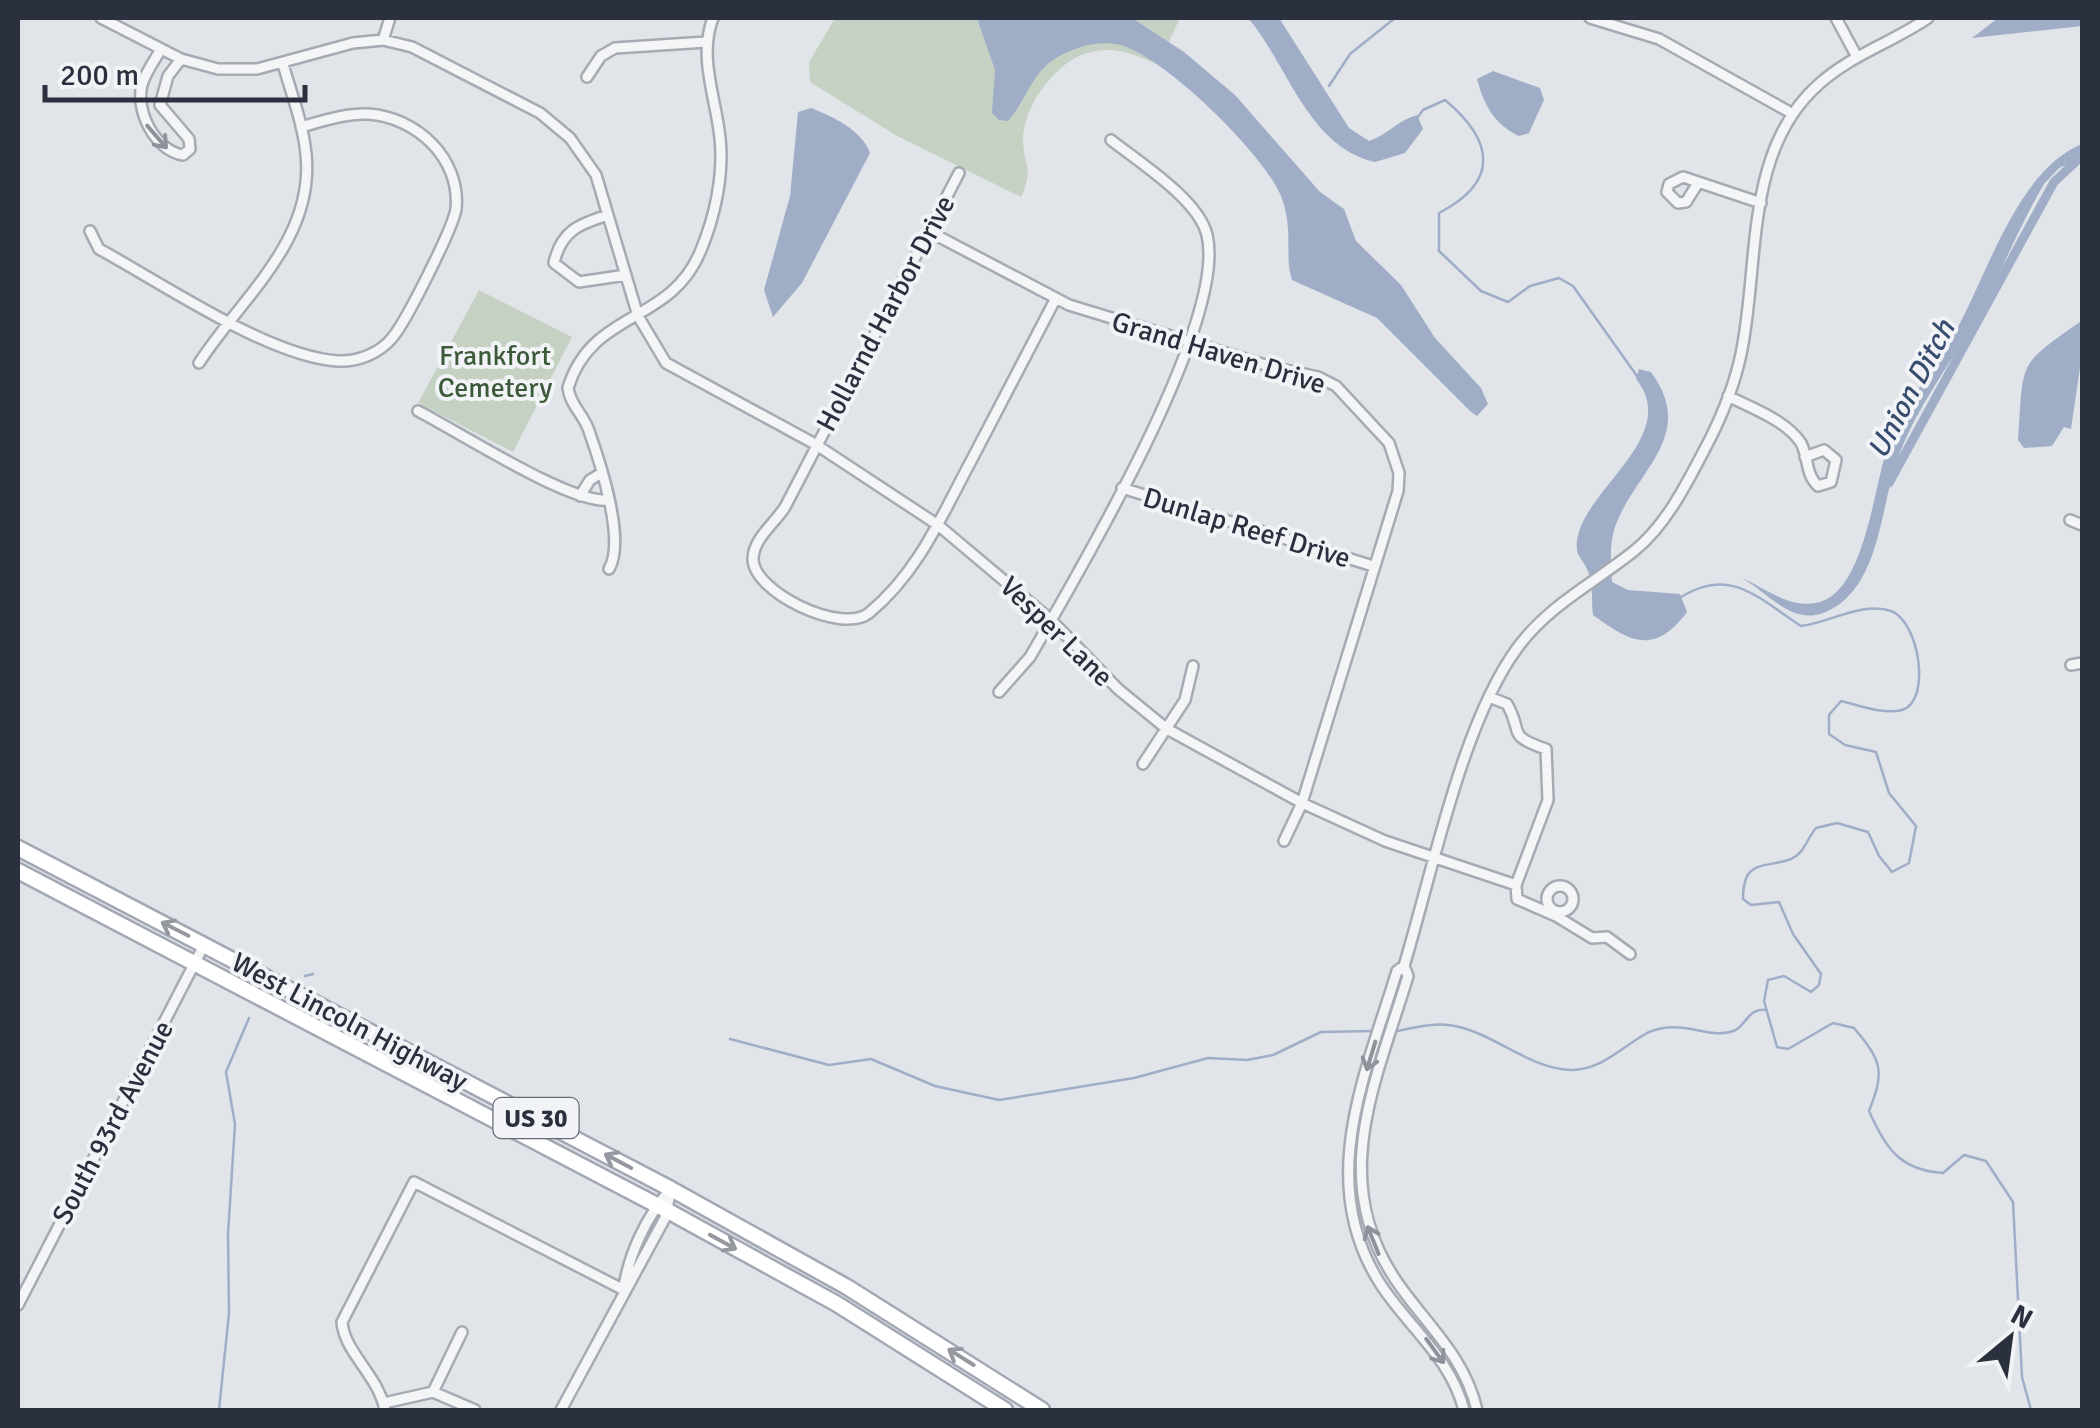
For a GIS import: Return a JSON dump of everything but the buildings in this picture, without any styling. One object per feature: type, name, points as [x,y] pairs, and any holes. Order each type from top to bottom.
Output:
[{"type":"main road","name":"West Lincoln Highway","points":[[18,848],[671,1189],[847,1286],[1042,1410]]},
{"type":"main road","name":"West Lincoln Highway","points":[[18,871],[662,1208],[837,1304],[1005,1410]]},
{"type":"street","points":[[101,18],[180,59],[218,70],[282,64],[352,42],[383,40],[390,18]]},
{"type":"street","points":[[609,569],[616,553],[608,500],[589,429],[568,388],[603,332],[671,296],[700,253],[712,219],[720,142],[706,42],[713,18]]},
{"type":"street","points":[[1590,18],[1614,22],[1660,39],[1794,114]]},
{"type":"street","points":[[1836,18],[1857,57]]},
{"type":"street","points":[[1477,1410],[1457,1357],[1387,1269],[1360,1195],[1362,1136],[1408,976],[1404,966],[1488,696],[1534,628],[1572,595],[1633,552],[1666,514],[1710,437],[1741,354],[1770,162],[1794,114],[1817,85],[1857,57],[1928,18]]},
{"type":"street","name":"Vesper Lane","points":[[383,40],[412,48],[540,113],[570,138],[596,174],[638,316],[666,363],[938,525],[1051,620],[1118,689],[1167,729],[1302,803],[1385,841],[1516,885]]},
{"type":"street","points":[[588,76],[601,56],[615,48],[706,42]]},
{"type":"street","points":[[161,50],[142,85],[146,125],[172,154],[183,155],[190,149],[189,139],[160,105],[168,76],[180,59]]},
{"type":"street","points":[[199,363],[228,320],[278,260],[303,205],[306,156],[302,127],[282,64]]},
{"type":"street","points":[[90,231],[100,248],[293,352],[340,362],[368,357],[392,338],[455,215],[454,178],[434,145],[404,124],[369,114],[302,127]]},
{"type":"street","points":[[999,692],[1030,657],[1170,394],[1188,347],[1211,262],[1206,230],[1178,193],[1111,140]]},
{"type":"street","name":"Hollarnd Harbor Drive","points":[[938,525],[918,560],[879,604],[856,620],[832,620],[769,588],[754,569],[756,546],[785,507],[959,173]]},
{"type":"street","points":[[1698,183],[1761,203]]},
{"type":"street","points":[[608,214],[575,226],[563,237],[554,263],[578,282],[626,274]]},
{"type":"street","name":"Grand Haven Drive","points":[[928,231],[1056,298],[1188,347],[1318,377],[1336,386],[1389,443],[1398,473],[1398,491],[1302,803],[1284,841]]},
{"type":"street","points":[[938,525],[1056,298]]},
{"type":"street","points":[[1728,396],[1792,432],[1805,457]]},
{"type":"street","points":[[418,411],[580,496],[608,500]]},
{"type":"street","points":[[580,496],[586,484],[600,474]]},
{"type":"street","name":"Dunlap Reef Drive","points":[[1122,488],[1372,566]]},
{"type":"street","points":[[2070,520],[2082,525]]},
{"type":"street","points":[[1143,764],[1191,684],[1193,666]]},
{"type":"street","points":[[1488,696],[1507,704],[1512,730],[1520,738],[1546,750],[1548,800],[1516,885],[1516,899],[1556,914],[1592,938],[1607,937],[1630,954]]},
{"type":"street","name":"South 93rd Avenue","points":[[18,1304],[204,944]]},
{"type":"street","points":[[1404,966],[1396,971],[1353,1114],[1346,1194],[1364,1256],[1382,1286],[1448,1370],[1464,1410]]},
{"type":"street","points":[[475,1410],[433,1392],[384,1407],[371,1372],[347,1342],[342,1322],[414,1182],[624,1290]]},
{"type":"street","points":[[562,1410],[624,1290],[627,1269],[671,1189]]},
{"type":"street","points":[[433,1392],[462,1332]]},
{"type":"green space","points":[[835,18],[1180,18],[1158,65],[1126,52],[1100,50],[1079,56],[1055,73],[1036,98],[1025,125],[1023,148],[1028,172],[1021,197],[897,136],[810,82],[809,62]]},
{"type":"green space","name":"Frankfort Cemetery","points":[[479,290],[572,337],[513,452],[418,403]]},
{"type":"water","points":[[977,18],[1132,18],[1184,52],[1235,95],[1320,192],[1344,209],[1356,241],[1401,285],[1435,338],[1481,388],[1488,404],[1477,416],[1377,318],[1292,280],[1285,208],[1271,178],[1211,109],[1161,67],[1120,45],[1100,43],[1081,47],[1064,53],[1043,69],[1008,121],[999,120],[992,113],[995,70]]},
{"type":"water","points":[[1248,18],[1279,18],[1349,128],[1369,141],[1417,115],[1423,129],[1405,153],[1375,162],[1352,153],[1332,140],[1316,122]]},
{"type":"water","points":[[1998,18],[2082,18],[2082,26],[1972,38]]},
{"type":"water","points":[[1493,71],[1540,88],[1544,100],[1529,133],[1519,136],[1510,131],[1487,105],[1477,79]]},
{"type":"water","points":[[811,108],[853,131],[870,153],[802,283],[773,317],[764,290],[790,196],[798,112]]},
{"type":"water","points":[[2082,144],[2082,158],[2059,168],[2044,184],[1975,321],[1913,424],[1897,461],[1872,555],[1855,589],[1827,612],[1800,615],[1742,578],[1799,603],[1820,602],[1836,592],[1860,552],[1886,450],[1899,421],[1960,323],[2018,205],[2058,159]]},
{"type":"water","points":[[2082,313],[2082,354],[2071,429],[2064,427],[2052,446],[2024,448],[2018,440],[2027,369],[2044,348],[2080,322]]},
{"type":"water","points":[[1639,369],[1651,372],[1664,395],[1666,434],[1615,527],[1612,582],[1628,590],[1680,594],[1687,612],[1664,635],[1642,640],[1619,632],[1593,615],[1591,580],[1577,546],[1583,521],[1639,442],[1647,421],[1647,400],[1636,379]]},
{"type":"waterway","points":[[1329,86],[1350,54],[1395,18]]},
{"type":"waterway","points":[[1418,117],[1423,110],[1445,100],[1461,115],[1481,145],[1481,174],[1473,187],[1439,213],[1439,251],[1481,291],[1508,302],[1530,286],[1559,278],[1573,286],[1637,376]]},
{"type":"waterway","name":"Union Ditch","points":[[1889,483],[2054,182],[2082,156]]},
{"type":"waterway","points":[[1681,597],[1698,588],[1729,585],[1757,596],[1801,626],[1880,609],[1891,611],[1909,629],[1919,677],[1911,704],[1902,710],[1887,711],[1841,701],[1829,715],[1829,734],[1845,745],[1876,752],[1889,793],[1916,826],[1909,863],[1892,872],[1868,832],[1837,823],[1816,828],[1803,849],[1791,859],[1751,871],[1743,899],[1751,905],[1779,902],[1793,934],[1821,974],[1819,985],[1811,992],[1784,976],[1768,980],[1764,1001],[1777,1047],[1788,1049],[1833,1023],[1854,1028],[1878,1067],[1869,1111],[1896,1155],[1915,1167],[1943,1173],[1964,1155],[1986,1161],[2013,1202],[2022,1377],[2031,1410]]},
{"type":"waterway","points":[[305,976],[313,974]]},
{"type":"waterway","points":[[1396,1031],[1449,1025],[1480,1034],[1540,1063],[1572,1070],[1603,1062],[1659,1029],[1730,1032],[1750,1015],[1766,1010]]},
{"type":"waterway","points":[[219,1410],[229,1313],[228,1234],[235,1124],[226,1072],[249,1018]]},
{"type":"waterway","points":[[730,1039],[829,1065],[871,1059],[935,1086],[999,1100],[1134,1078],[1208,1058],[1247,1060],[1273,1055],[1321,1032],[1373,1031]]}]
